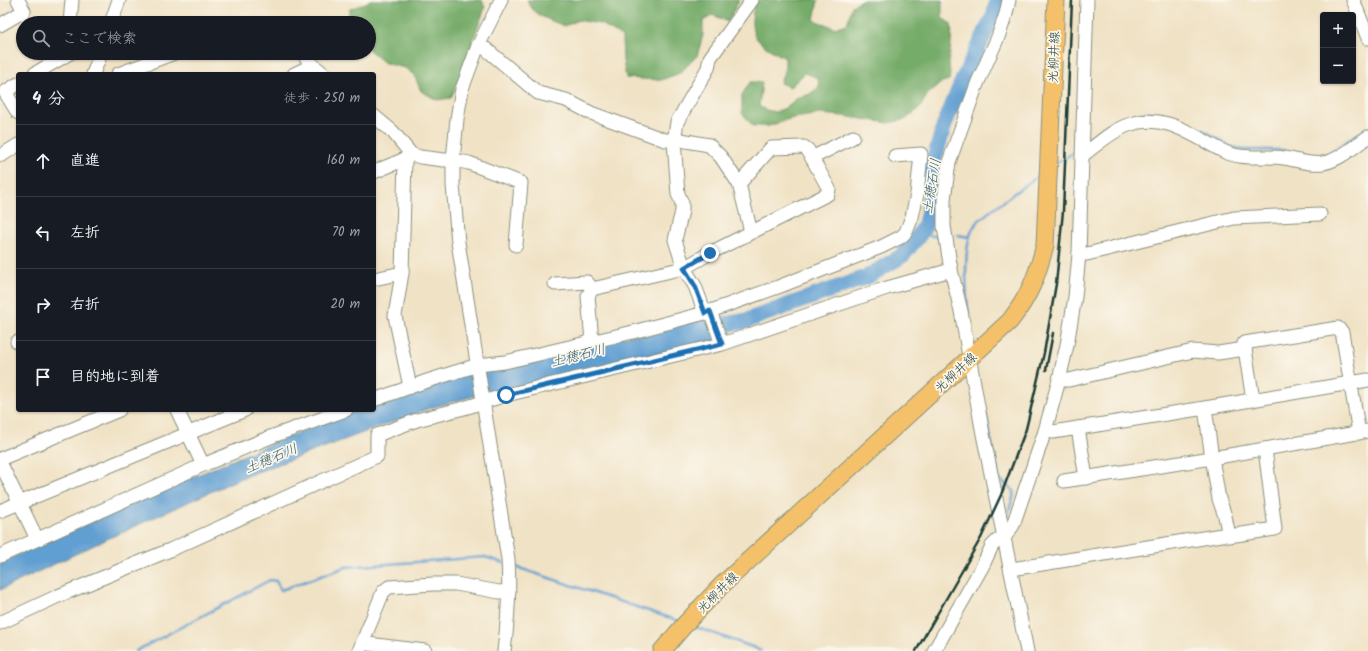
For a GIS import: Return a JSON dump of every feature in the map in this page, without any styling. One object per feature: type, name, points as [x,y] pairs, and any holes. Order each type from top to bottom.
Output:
[{"type":"main road","name":"光柳井線","points":[[662,651],[722,585],[1010,321],[1022,306],[1039,269],[1045,245],[1056,0]]},
{"type":"street","points":[[0,25],[24,11],[18,0]]},
{"type":"street","points":[[71,16],[72,0]]},
{"type":"street","points":[[113,16],[119,0]]},
{"type":"street","points":[[501,0],[478,46],[462,89],[453,160],[453,185],[458,242],[508,563],[509,611],[504,651]]},
{"type":"street","points":[[722,342],[709,313],[684,268],[675,240],[682,211],[682,203],[678,194],[674,141],[677,122],[708,68],[710,58],[752,0]]},
{"type":"street","points":[[1009,0],[998,37],[977,84],[949,162],[944,200],[944,226],[951,270],[974,354],[1004,538],[1028,651]]},
{"type":"street","points":[[934,651],[982,567],[992,546],[998,540],[1004,538],[1013,525],[1045,431],[1059,380],[1067,345],[1075,297],[1079,254],[1087,0]]},
{"type":"street","points":[[1353,0],[1368,38]]},
{"type":"street","points":[[478,46],[486,48],[538,93],[566,100],[591,113],[665,140],[681,140],[709,145],[721,157],[739,184],[750,228],[753,232]]},
{"type":"street","points":[[37,72],[58,60]]},
{"type":"street","points":[[94,72],[98,60]]},
{"type":"street","points":[[123,72],[156,60]]},
{"type":"street","points":[[308,60],[322,72]]},
{"type":"street","points":[[298,72],[313,65]]},
{"type":"street","points":[[16,85],[5,92],[16,110]]},
{"type":"street","points":[[376,119],[393,132],[408,157],[402,273],[395,316],[410,387]]},
{"type":"street","points":[[1083,149],[1128,124],[1149,121],[1163,122],[1176,126],[1204,139],[1222,151],[1234,155],[1246,157],[1284,158],[1310,163],[1322,163],[1334,160],[1368,137]]},
{"type":"street","points":[[812,158],[853,137]]},
{"type":"street","points":[[2,155],[16,146]]},
{"type":"street","points":[[592,342],[588,296],[592,289],[684,268],[828,194],[829,189],[808,150],[804,147],[771,148],[739,184]]},
{"type":"street","points":[[376,399],[410,387],[478,367],[636,332],[709,313],[881,247],[901,237],[906,232],[912,218],[917,194],[921,154],[895,156]]},
{"type":"street","points":[[376,171],[408,157],[420,157],[469,163],[521,183],[516,245]]},
{"type":"street","points":[[1079,254],[1087,254],[1234,218],[1320,214]]},
{"type":"street","points":[[0,623],[58,596],[177,547],[377,456],[377,436],[417,420],[483,400],[722,342],[887,288],[951,270]]},
{"type":"street","points":[[376,279],[402,273]]},
{"type":"street","points":[[555,284],[587,282],[592,289]]},
{"type":"street","points":[[1064,481],[1212,458],[1363,432],[1351,382],[1342,332],[1338,328],[1244,342],[1253,400]]},
{"type":"street","points":[[1059,380],[1069,380],[1193,351],[1218,353],[1245,349]]},
{"type":"street","points":[[1045,431],[1053,432],[1368,380]]},
{"type":"street","points":[[1205,408],[1219,498],[1225,516],[1228,534]]},
{"type":"street","points":[[0,459],[114,412]]},
{"type":"street","points":[[178,412],[203,465]]},
{"type":"street","points":[[0,511],[239,412]]},
{"type":"street","points":[[0,556],[203,465],[273,436],[339,412]]},
{"type":"street","points":[[1078,428],[1086,478]]},
{"type":"street","points":[[1011,569],[1228,534],[1229,536],[1275,529],[1265,449]]},
{"type":"street","points":[[0,462],[37,539]]},
{"type":"street","points":[[361,646],[383,592],[389,587],[456,584],[499,592],[509,591]]},
{"type":"street","points":[[361,646],[368,644],[402,650],[425,651]]},
{"type":"green space","points":[[370,0],[482,0],[485,8],[451,98],[437,100],[421,91],[414,75],[405,68],[385,63],[376,56],[376,16],[348,16],[350,9]]},
{"type":"green space","points":[[527,0],[739,0],[728,22],[713,15],[703,21],[703,35],[697,56],[680,73],[661,80],[626,78],[623,61],[622,37],[601,24],[578,20],[565,26],[538,14],[533,10]]},
{"type":"green space","points":[[756,0],[818,0],[814,20],[834,28],[847,24],[852,6],[861,0],[943,0],[942,18],[951,24],[952,29],[949,80],[942,82],[927,95],[920,108],[906,119],[889,123],[819,114],[789,119],[769,126],[753,126],[742,113],[742,95],[750,82],[762,82],[759,106],[766,110],[776,112],[785,108],[796,99],[810,94],[819,87],[818,78],[805,73],[790,87],[780,83],[785,68],[785,58],[769,49],[756,38],[752,28],[752,16]]},
{"type":"water","points":[[706,318],[716,341],[568,373],[499,392],[470,397],[430,408],[241,478],[0,590],[0,563],[122,507],[280,440],[352,412],[376,412],[376,403],[415,391],[497,367]]},
{"type":"waterway","name":"土穂石川","points":[[701,328],[745,321],[867,277],[903,255],[920,234],[925,225],[930,205],[932,166],[945,123],[964,77],[994,15],[997,0]]},
{"type":"waterway","points":[[1087,144],[1109,125],[1128,117],[1148,112],[1164,114],[1187,123],[1208,133],[1229,146],[1243,150],[1281,150],[1318,157],[1334,151],[1351,138],[1368,128]]},
{"type":"waterway","points":[[1055,164],[1078,150]]},
{"type":"waterway","points":[[969,319],[966,270],[968,244],[975,225],[983,217],[1043,173]]},
{"type":"waterway","points":[[920,234],[939,237]]},
{"type":"waterway","points":[[958,235],[969,237]]},
{"type":"waterway","points":[[985,410],[999,479],[1014,491],[1007,516]]},
{"type":"waterway","points":[[136,651],[270,580],[276,581],[281,590],[346,567],[485,557],[504,563]]},
{"type":"waterway","points":[[513,566],[679,621]]},
{"type":"waterway","points":[[695,627],[761,650]]},
{"type":"railway","points":[[916,651],[981,538],[1001,495],[1026,429],[1044,353],[1056,284],[1063,211],[1072,0]]},
{"type":"railway","points":[[1046,370],[1053,333]]},
{"type":"route","points":[[506,395],[722,344],[710,311],[705,313],[695,286],[684,268],[710,253]]}]
